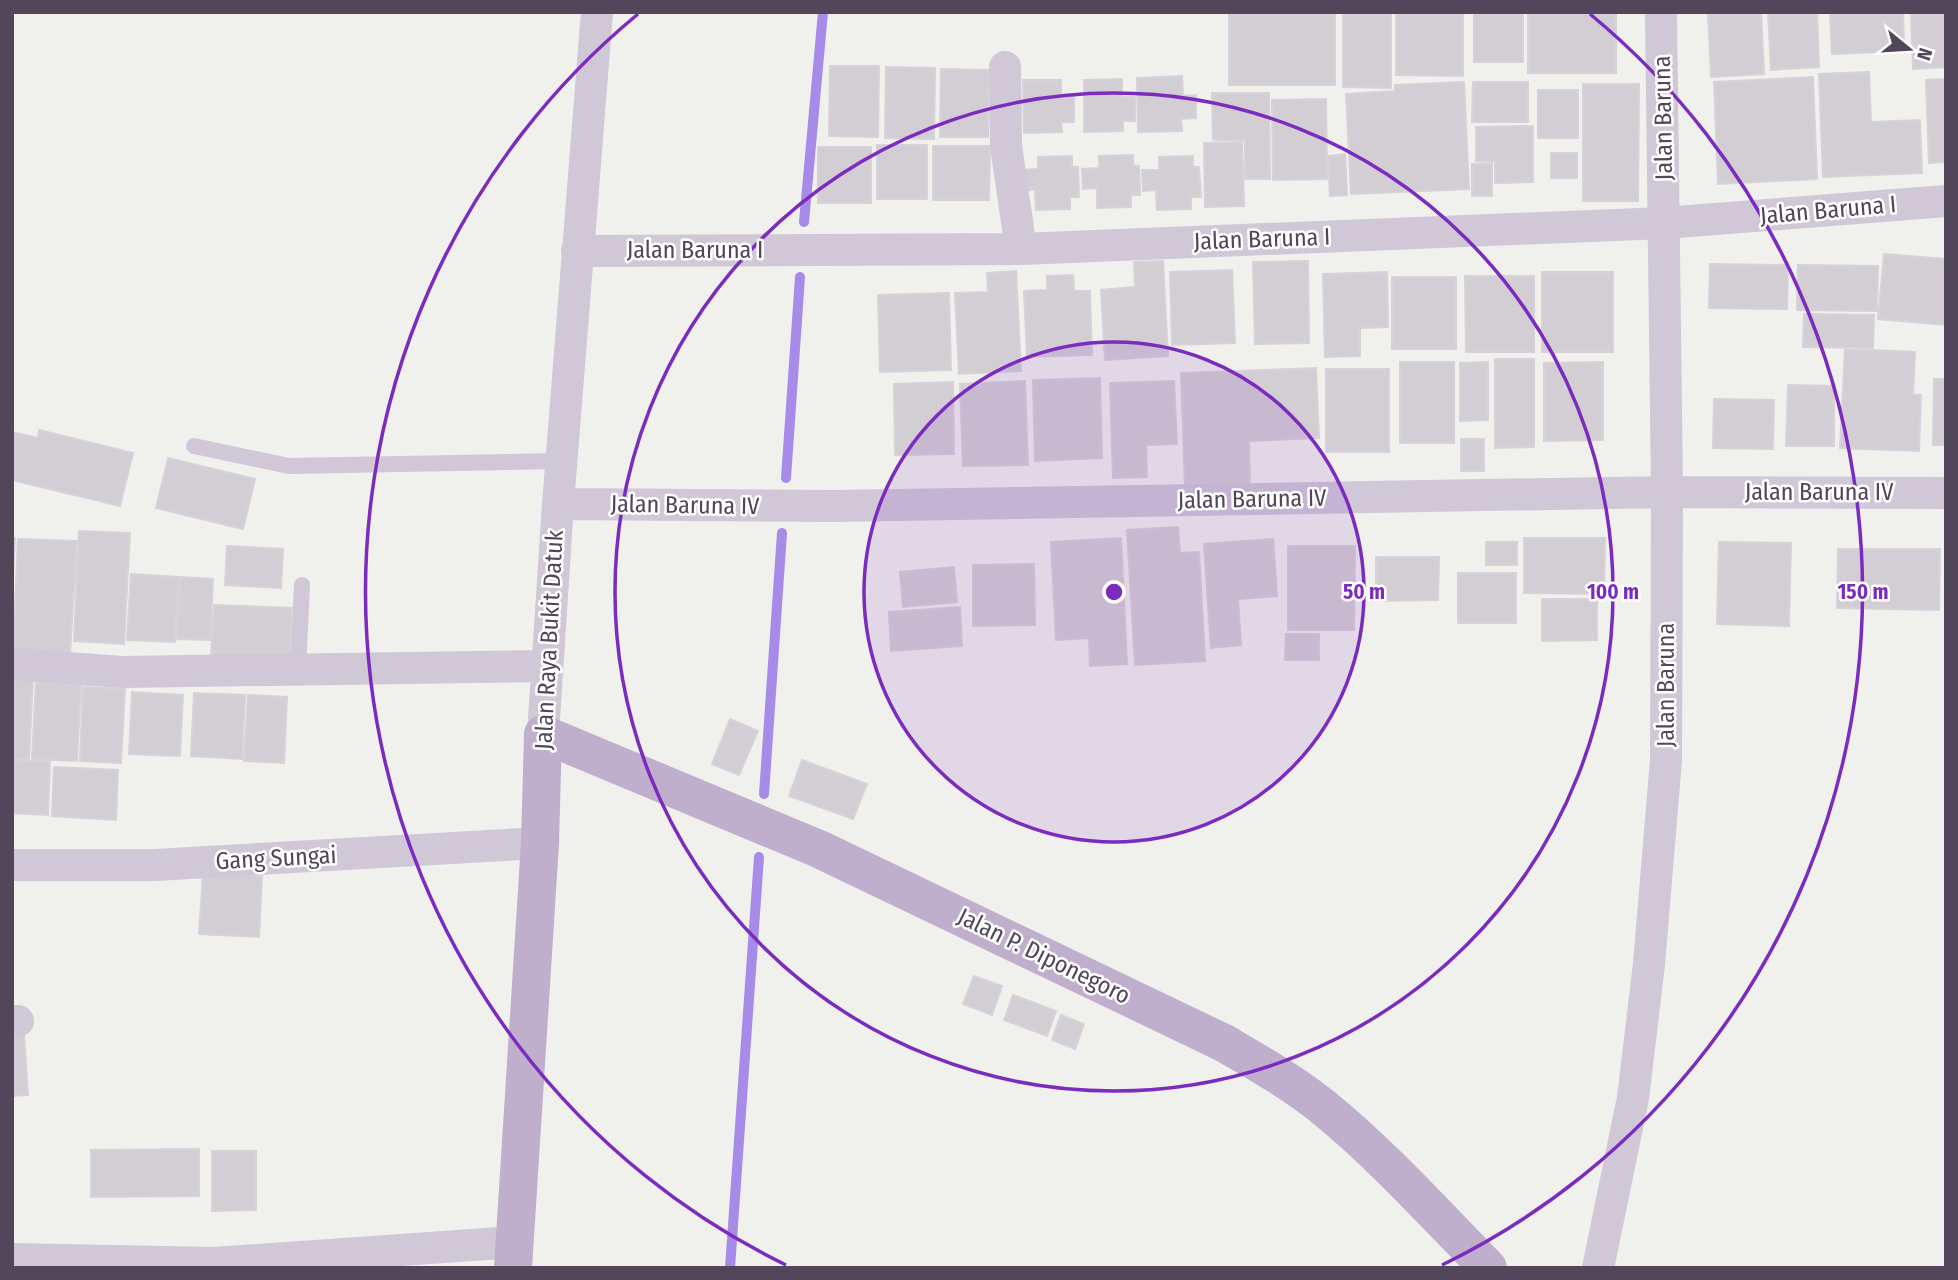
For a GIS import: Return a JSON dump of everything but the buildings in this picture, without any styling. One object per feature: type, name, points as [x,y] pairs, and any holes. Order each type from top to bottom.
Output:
[{"type":"main road","name":"Jalan Raya Bukit Datuk","points":[[514,1255],[540,843],[543,734]]},
{"type":"main road","name":"Jalan P. Diponegoro","points":[[543,734],[819,849],[1235,1049],[1277,1073],[1323,1107],[1381,1159],[1488,1268]]},
{"type":"street","name":"Jalan Raya Bukit Datuk","points":[[543,734],[545,666],[597,12]]},
{"type":"street","name":"Jalan Baruna","points":[[1598,1268],[1633,1098],[1650,964],[1666,760],[1667,492],[1661,12]]},
{"type":"street","points":[[1005,67],[1006,146],[1021,249]]},
{"type":"street","name":"Jalan Baruna I","points":[[577,251],[1021,249],[1664,223],[1946,201]]},
{"type":"street","name":"Jalan Baruna IV","points":[[558,504],[834,506],[1667,492],[1946,493]]},
{"type":"street","points":[[12,664],[122,672],[545,666]]},
{"type":"street","name":"Gang Sungai","points":[[12,865],[155,865],[540,843]]},
{"type":"street","points":[[12,1259],[214,1263],[514,1255]]},
{"type":"lane","points":[[194,446],[289,466],[561,461]]},
{"type":"lane","points":[[298,671],[302,585]]},
{"type":"waterway","points":[[804,222],[823,12]]},
{"type":"waterway","points":[[786,478],[800,277]]},
{"type":"waterway","points":[[764,794],[782,533]]},
{"type":"waterway","points":[[730,1268],[759,857]]}]
